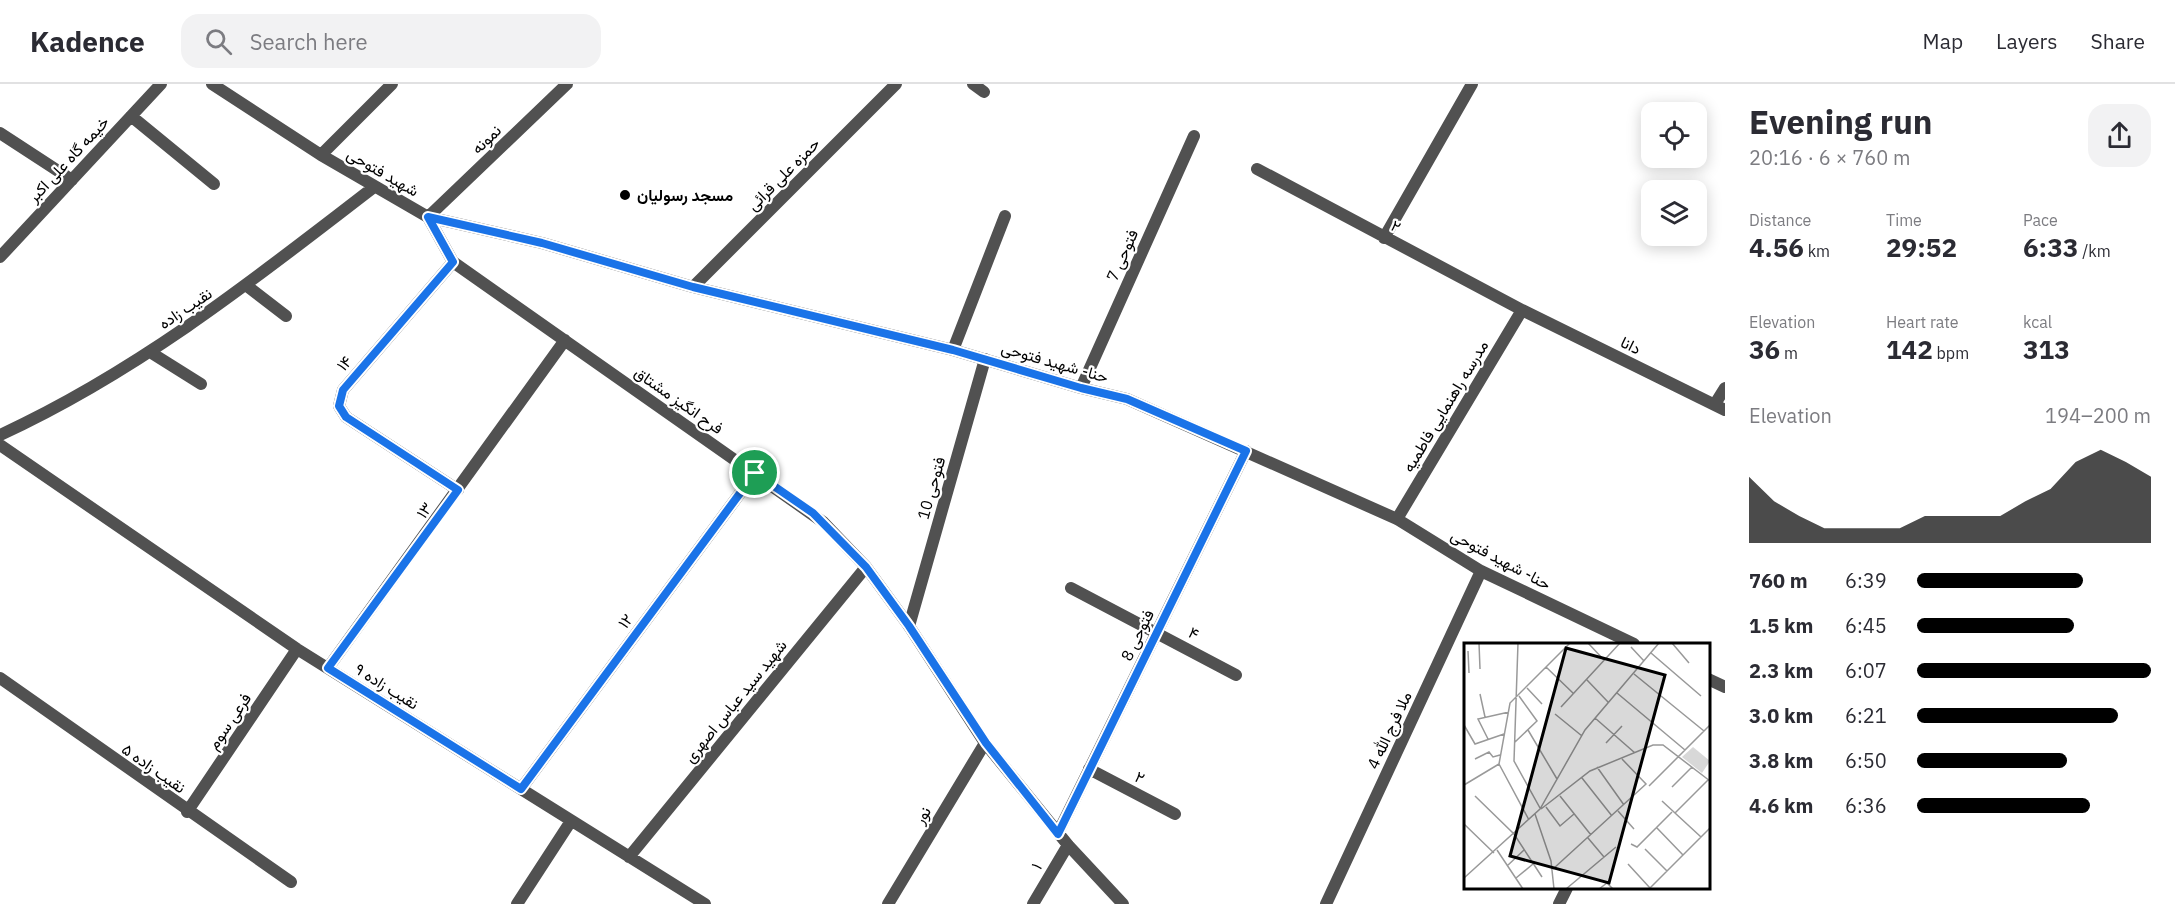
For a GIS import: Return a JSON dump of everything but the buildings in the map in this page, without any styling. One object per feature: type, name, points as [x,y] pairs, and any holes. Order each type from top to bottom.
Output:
[{"type":"street","name":"خیمه گاه علی اکبر","points":[[0,257],[161,84]]},
{"type":"street","name":"شهید فتوحی","points":[[212,84],[321,155],[428,217]]},
{"type":"street","points":[[321,155],[393,84]]},
{"type":"street","name":"نمونه","points":[[428,217],[567,84]]},
{"type":"street","name":"حمزه علی قرائی","points":[[693,287],[896,84]]},
{"type":"street","points":[[973,84],[984,92]]},
{"type":"street","points":[[1384,238],[1472,84]]},
{"type":"street","points":[[131,116],[214,184]]},
{"type":"street","points":[[0,133],[72,180]]},
{"type":"street","name":"فتوحی 7","points":[[1081,388],[1194,136]]},
{"type":"street","name":"۲","points":[[1257,169],[1522,310]]},
{"type":"street","name":"نقیب زاده","points":[[0,435],[48,413],[150,352],[247,286],[374,187]]},
{"type":"street","points":[[953,350],[1005,216]]},
{"type":"street","name":"فرح انگیز مشتاق","points":[[428,217],[453,262],[813,513],[866,567],[909,626],[986,743],[1058,834],[1123,904]]},
{"type":"street","name":"حنا- شهید فتوحی","points":[[428,217],[542,243],[693,287],[985,358],[1081,388],[1127,399],[1398,519],[1481,571],[1630,643]]},
{"type":"street","name":"۱۴","points":[[453,262],[343,390],[339,406],[346,417],[458,490]]},
{"type":"street","points":[[247,286],[286,316]]},
{"type":"street","name":"دانا","points":[[1522,310],[1720,407]]},
{"type":"street","name":"مدرسه راهنمایی فاطمیه","points":[[1398,519],[1522,310]]},
{"type":"street","name":"۱۳","points":[[328,668],[565,340]]},
{"type":"street","points":[[150,352],[201,384]]},
{"type":"street","name":"فتوحی 10","points":[[909,626],[985,358]]},
{"type":"street","points":[[1720,407],[1725,388]]},
{"type":"street","name":"نقیب زاده ۹","points":[[0,445],[297,649],[705,904]]},
{"type":"street","name":"فتوحی 8","points":[[1058,834],[1246,451]]},
{"type":"street","name":"۱۲","points":[[521,789],[755,473]]},
{"type":"street","name":"شهید سید عباس اصهری","points":[[629,857],[866,567]]},
{"type":"street","name":"4 ملا فرج الله","points":[[1326,904],[1481,571]]},
{"type":"street","name":"۴","points":[[1071,588],[1236,675]]},
{"type":"street","name":"فرعی سوم","points":[[188,812],[297,649]]},
{"type":"street","name":"نقیب زاده ۵","points":[[0,678],[188,812],[291,882]]},
{"type":"street","points":[[1710,680],[1725,687]]},
{"type":"street","name":"نور","points":[[888,904],[986,743]]},
{"type":"street","name":"۲","points":[[1089,769],[1176,814]]},
{"type":"street","points":[[517,904],[571,821]]},
{"type":"street","name":"۱","points":[[1033,904],[1068,845]]},
{"type":"street","points":[[1559,904],[1566,889]]},
{"type":"place","name":"مسجد رسولیان","points":[[625,195]]},
{"type":"route","points":[[428,217],[542,243],[693,287],[985,358],[1081,388],[1127,399],[1246,451],[1058,834],[986,743],[909,626],[866,567],[813,513],[755,473],[521,789],[328,668],[458,490],[346,417],[339,406],[343,390],[453,262],[428,217]]}]
